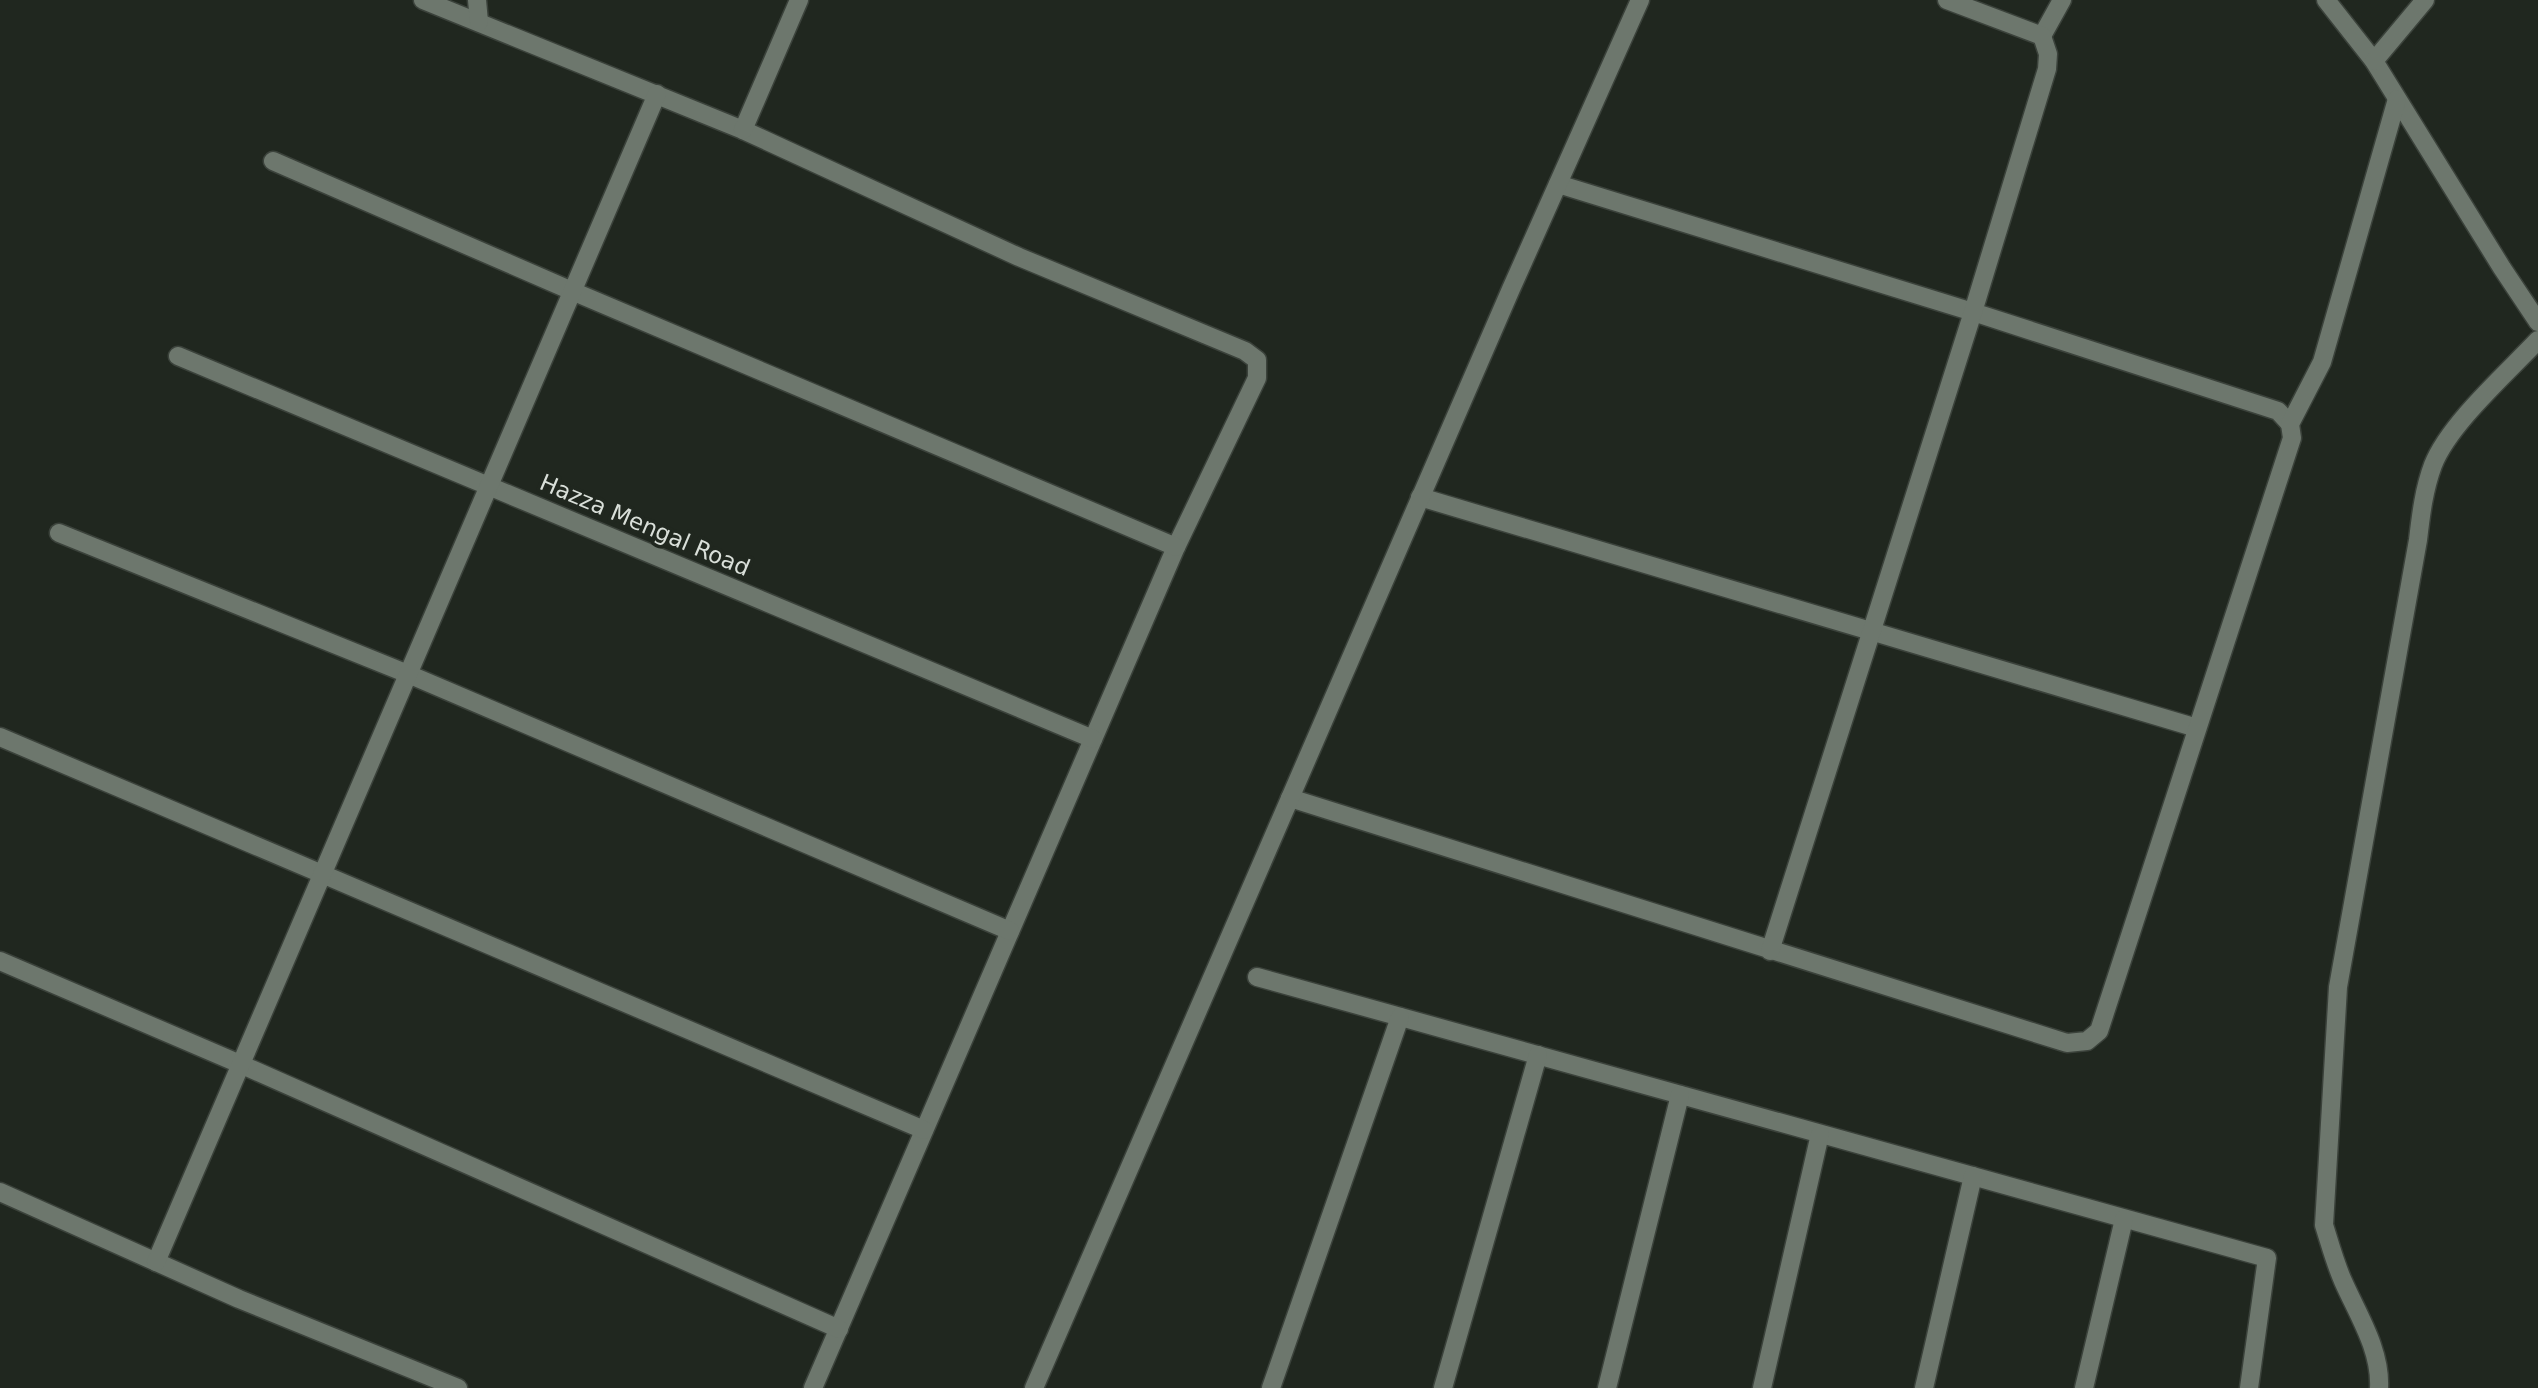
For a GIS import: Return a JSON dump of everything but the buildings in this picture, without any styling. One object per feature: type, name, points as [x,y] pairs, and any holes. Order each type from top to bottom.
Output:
[{"type":"street","points":[[423,0],[743,130],[1019,257],[1245,351],[1257,360],[1257,377],[1176,547],[813,1388]]},
{"type":"street","points":[[477,0],[479,22]]},
{"type":"street","points":[[743,130],[799,0]]},
{"type":"street","points":[[1034,1388],[1420,497],[1640,0]]},
{"type":"street","points":[[1947,0],[2042,36]]},
{"type":"street","points":[[1770,951],[1973,312],[2047,69],[2048,54],[2042,36],[2062,0]]},
{"type":"street","points":[[2326,0],[2374,61],[2538,322]]},
{"type":"street","points":[[2374,61],[2425,0]]},
{"type":"street","points":[[156,1262],[657,94]]},
{"type":"street","points":[[2290,424],[2322,362],[2397,99]]},
{"type":"street","points":[[273,161],[1176,547]]},
{"type":"street","points":[[1290,798],[2067,1043],[2087,1041],[2099,1031],[2292,438],[2290,424],[2278,411],[1973,312],[1558,184]]},
{"type":"street","points":[[2379,1388],[2380,1370],[2373,1347],[2333,1257],[2324,1225],[2338,987],[2418,540],[2421,507],[2434,464],[2453,430],[2538,340]]},
{"type":"street","name":"Hazza Mengal Road","points":[[178,356],[1094,739]]},
{"type":"street","points":[[1420,497],[2197,728]]},
{"type":"street","points":[[59,533],[408,674],[1010,931]]},
{"type":"street","points":[[0,737],[924,1130]]},
{"type":"street","points":[[0,961],[839,1329]]},
{"type":"street","points":[[1257,977],[2267,1258],[2249,1388]]},
{"type":"street","points":[[1271,1388],[1400,1017]]},
{"type":"street","points":[[1443,1388],[1538,1055]]},
{"type":"street","points":[[1607,1388],[1680,1095]]},
{"type":"street","points":[[1762,1388],[1820,1134]]},
{"type":"street","points":[[1924,1388],[1973,1176]]},
{"type":"street","points":[[0,1192],[239,1299],[458,1388]]},
{"type":"street","points":[[2084,1388],[2124,1219]]}]
